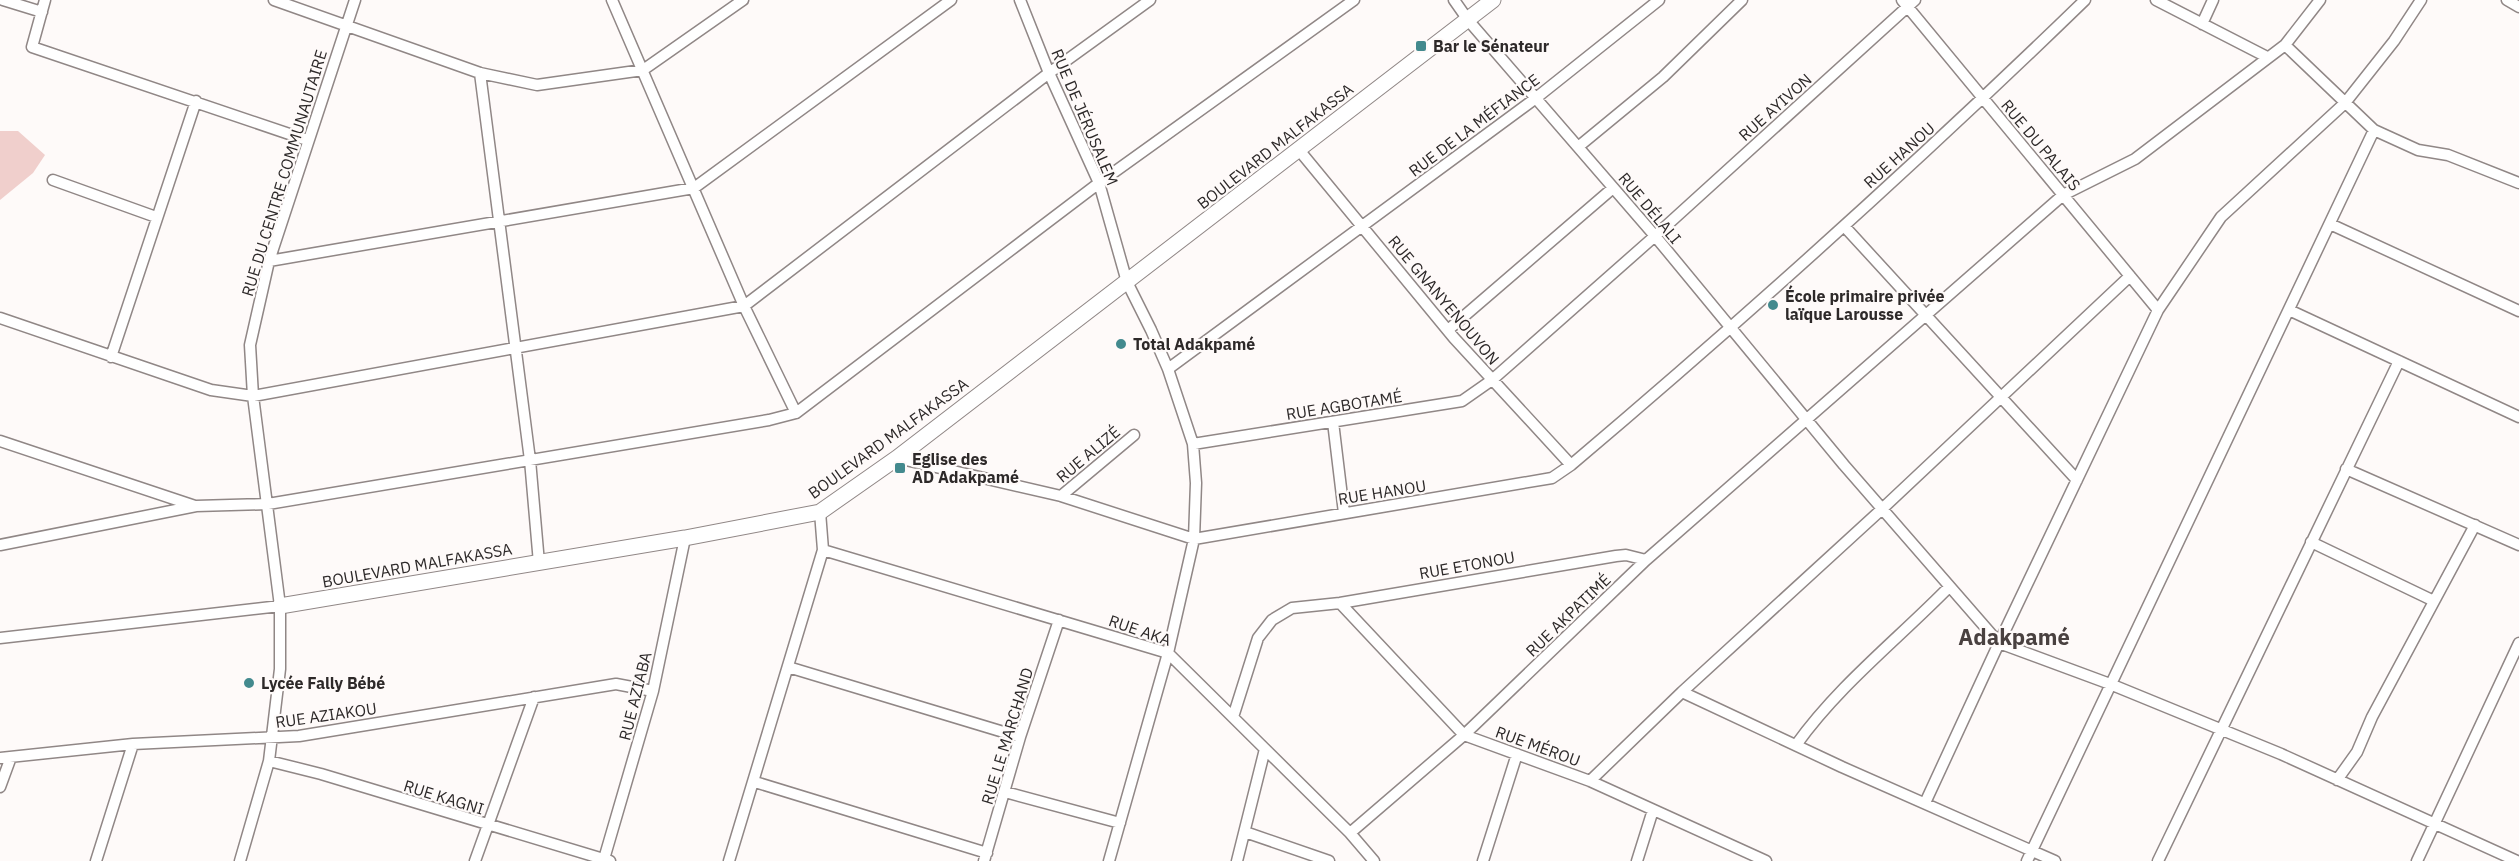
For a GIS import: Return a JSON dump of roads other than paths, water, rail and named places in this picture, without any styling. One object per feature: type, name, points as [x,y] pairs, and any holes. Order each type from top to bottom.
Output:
[{"type":"street","points":[[3,0],[42,12]]},
{"type":"street","points":[[45,0],[32,47],[307,140]]},
{"type":"street","points":[[274,0],[480,73],[537,85],[643,70],[743,0]]},
{"type":"street","name":"RUE DU CENTRE COMMUNAUTAIRE","points":[[240,861],[269,761],[280,669],[280,606],[253,396],[250,345],[269,261],[355,0]]},
{"type":"street","points":[[612,0],[744,306],[796,412]]},
{"type":"street","points":[[269,261],[694,188],[951,0]]},
{"type":"street","name":"RUE DE JÉRUSALEM","points":[[1020,0],[1049,73],[1100,183],[1127,282],[1152,330],[1168,369],[1193,444],[1196,483],[1194,539],[1168,653],[1109,861]]},
{"type":"street","points":[[0,318],[211,390],[253,396],[744,306],[1049,73],[1150,0]]},
{"type":"street","points":[[0,545],[196,506],[268,504],[769,420],[796,412],[1100,183],[1354,0]]},
{"type":"street","name":"RUE DÉLALI","points":[[1454,0],[1468,20],[1655,236],[1882,509],[1999,643]]},
{"type":"street","name":"BOULEVARD MALFAKASSA","points":[[0,638],[280,606],[685,538],[820,512],[897,458],[1493,0]]},
{"type":"street","name":"RUE DE LA MÉFIANCE","points":[[1168,369],[1536,98],[1659,0]]},
{"type":"street","points":[[1578,147],[1663,77],[1742,0]]},
{"type":"street","name":"RUE HANOU","points":[[1194,539],[1547,480],[1570,465],[1731,329],[1983,99],[2085,0]]},
{"type":"street","points":[[2156,0],[2267,57]]},
{"type":"street","points":[[2202,24],[2213,0]]},
{"type":"street","name":"RUE AKPATIMÉ","points":[[1350,833],[1464,735],[1646,560],[2063,195],[2135,159],[2285,45],[2320,0]]},
{"type":"street","points":[[1925,803],[2158,309],[2221,217],[2345,103],[2394,41],[2421,0]]},
{"type":"street","points":[[2507,0],[2519,7]]},
{"type":"street","name":"RUE DU PALAIS","points":[[1908,2],[1983,99],[2158,309]]},
{"type":"street","name":"RUE AYIVON","points":[[1492,380],[1655,236],[1908,2]]},
{"type":"street","points":[[2285,45],[2374,129],[2418,150],[2448,155],[2519,183]]},
{"type":"street","points":[[480,73],[497,223],[530,460],[539,563]]},
{"type":"street","points":[[111,357],[196,101]]},
{"type":"street","points":[[2030,856],[2374,129]]},
{"type":"street","name":"RUE GNANYENOUVON","points":[[1299,150],[1448,330],[1570,465]]},
{"type":"street","points":[[53,180],[156,217]]},
{"type":"street","points":[[1448,330],[1613,188]]},
{"type":"street","points":[[2330,224],[2519,310]]},
{"type":"street","points":[[1844,226],[2077,480]]},
{"type":"street","points":[[1590,781],[1682,692],[1882,509],[2130,276]]},
{"type":"street","points":[[2289,310],[2519,417]]},
{"type":"street","points":[[2158,861],[2399,361]]},
{"type":"street","name":"RUE AGBOTAMÉ","points":[[1193,444],[1462,401],[1492,380]]},
{"type":"street","points":[[1333,422],[1344,513]]},
{"type":"street","name":"RUE ALIZÉ","points":[[1061,496],[1134,435]]},
{"type":"street","points":[[0,441],[196,506]]},
{"type":"street","points":[[897,458],[1061,496],[1194,539]]},
{"type":"street","points":[[2346,469],[2519,545]]},
{"type":"street","points":[[729,861],[755,782],[823,550],[820,512]]},
{"type":"street","points":[[2337,780],[2357,752],[2372,717],[2475,525]]},
{"type":"street","name":"RUE AZIABA","points":[[607,860],[653,691],[685,538]]},
{"type":"street","points":[[2311,542],[2434,601]]},
{"type":"street","name":"RUE AKA","points":[[823,550],[1168,653],[1350,833],[1374,861]]},
{"type":"street","name":"RUE ETONOU","points":[[1233,717],[1258,638],[1272,620],[1293,608],[1340,603],[1616,556],[1626,555],[1646,560]]},
{"type":"street","points":[[1796,745],[1810,725],[1863,668],[1949,587]]},
{"type":"street","name":"RUE MÉROU","points":[[1340,603],[1464,735],[1590,781],[1766,861]]},
{"type":"street","name":"RUE LE MARCHAND","points":[[986,857],[1020,737],[1059,620]]},
{"type":"street","points":[[1999,643],[2110,684],[2221,729],[2517,861]]},
{"type":"street","points":[[2417,861],[2519,643]]},
{"type":"street","points":[[789,667],[1020,737]]},
{"type":"street","name":"RUE AZIAKOU","points":[[5,758],[133,744],[299,736],[616,684],[653,691]]},
{"type":"street","points":[[1682,692],[1925,803],[2030,856],[2055,861]]},
{"type":"street","points":[[476,861],[534,697]]},
{"type":"street","points":[[96,861],[133,744]]},
{"type":"street","points":[[1237,861],[1265,749]]},
{"type":"street","points":[[1483,861],[1517,754]]},
{"type":"street","points":[[0,787],[5,758]]},
{"type":"street","name":"RUE KAGNI","points":[[269,761],[321,774],[487,826],[607,860]]},
{"type":"street","points":[[755,782],[986,857]]},
{"type":"street","points":[[1005,792],[1120,823]]},
{"type":"street","points":[[1637,861],[1653,810]]},
{"type":"street","points":[[1245,831],[1329,861]]},
{"type":"place","name":"Bar le Sénateur","points":[[1421,46]]},
{"type":"place","name":"École primaire privée laïque Larousse","points":[[1773,305]]},
{"type":"place","name":"Total Adakpamé","points":[[1121,344]]},
{"type":"place","name":"Eglise des AD Adakpamé","points":[[900,468]]},
{"type":"place","name":"Lycée Fally Bébé","points":[[249,683]]},
{"type":"district","name":"Adakpamé","points":[[2014,637]]}]
